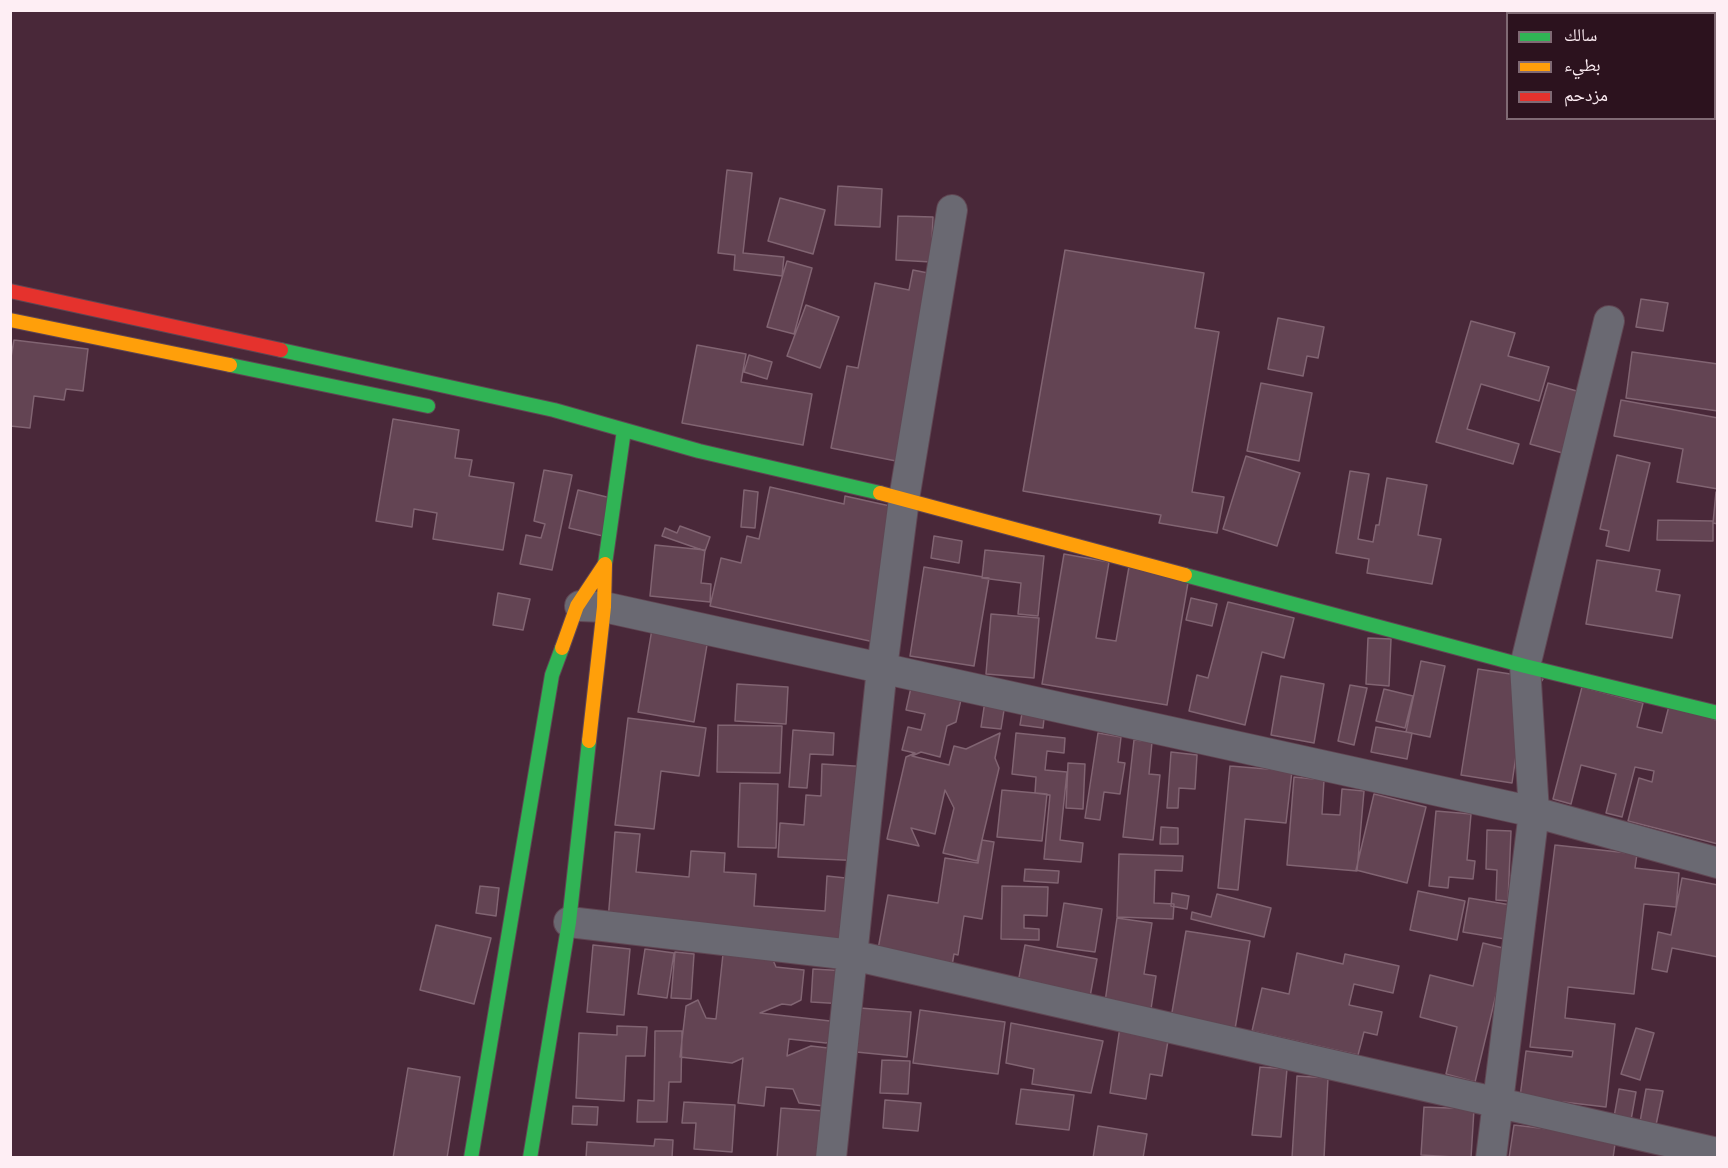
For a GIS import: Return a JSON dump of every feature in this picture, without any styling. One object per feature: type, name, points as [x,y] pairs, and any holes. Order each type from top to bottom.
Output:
[{"type":"main road","points":[[10,291],[554,410],[624,436],[699,451],[904,499],[1525,666],[1718,713]]},
{"type":"main road","points":[[10,320],[445,409]]},
{"type":"main road","points":[[602,438],[624,436]]},
{"type":"main road","points":[[471,1158],[552,675],[590,607],[605,564],[624,436]]},
{"type":"main road","points":[[530,1158],[569,922],[590,607],[605,564]]},
{"type":"street","points":[[831,1158],[882,668],[904,499],[952,210]]},
{"type":"street","points":[[1491,1158],[1534,812],[1525,666],[1609,321]]},
{"type":"street","points":[[590,607],[882,668],[1534,812],[1718,863]]},
{"type":"street","points":[[569,922],[852,955],[1718,1154]]},
{"type":"building","points":[[727,170],[752,173],[743,253],[784,257],[782,276],[734,270],[735,255],[718,253]]},
{"type":"building","points":[[838,186],[882,189],[880,227],[835,225]]},
{"type":"building","points":[[780,198],[825,210],[813,254],[768,241]]},
{"type":"building","points":[[898,216],[933,217],[931,262],[896,260]]},
{"type":"building","points":[[1065,250],[1204,273],[1195,328],[1219,332],[1192,492],[1224,497],[1217,533],[1159,523],[1161,515],[1023,491]]},
{"type":"building","points":[[787,261],[812,268],[794,334],[767,327]]},
{"type":"building","points":[[913,270],[948,277],[906,463],[831,448],[847,366],[858,368],[875,283],[909,290]]},
{"type":"building","points":[[1641,299],[1668,303],[1663,331],[1636,327]]},
{"type":"building","points":[[806,305],[839,317],[820,368],[787,356]]},
{"type":"building","points":[[1278,318],[1324,327],[1318,358],[1307,356],[1303,376],[1268,369]]},
{"type":"building","points":[[1471,321],[1515,333],[1508,356],[1549,367],[1539,401],[1481,384],[1467,429],[1519,444],[1513,464],[1436,442]]},
{"type":"building","points":[[14,340],[88,349],[83,391],[66,389],[64,400],[34,396],[30,428],[10,426],[10,363]]},
{"type":"building","points":[[697,345],[746,354],[741,382],[812,394],[803,445],[682,423]]},
{"type":"building","points":[[1632,352],[1718,364],[1718,411],[1626,398]]},
{"type":"building","points":[[749,355],[772,362],[767,379],[744,372]]},
{"type":"building","points":[[1261,383],[1312,393],[1299,461],[1247,451]]},
{"type":"building","points":[[1548,383],[1584,393],[1566,454],[1530,444]]},
{"type":"building","points":[[1621,400],[1718,418],[1718,489],[1677,482],[1683,449],[1614,436]]},
{"type":"building","points":[[393,419],[459,430],[455,458],[472,460],[469,476],[514,483],[503,550],[433,539],[437,513],[414,509],[412,527],[376,521]]},
{"type":"building","points":[[1617,455],[1650,463],[1629,551],[1606,546],[1609,531],[1600,529]]},
{"type":"building","points":[[1246,456],[1300,473],[1277,546],[1223,529]]},
{"type":"building","points":[[544,470],[572,475],[552,570],[520,564],[526,535],[541,538],[545,524],[534,521]]},
{"type":"building","points":[[1350,471],[1369,474],[1358,539],[1373,542],[1376,525],[1379,525],[1387,478],[1427,485],[1418,535],[1441,539],[1432,584],[1367,573],[1369,559],[1336,553]]},
{"type":"building","points":[[770,487],[844,504],[845,496],[908,510],[874,642],[710,606],[721,558],[741,563],[747,536],[759,539]]},
{"type":"building","points":[[578,490],[615,499],[607,537],[569,528]]},
{"type":"building","points":[[744,490],[758,492],[755,528],[741,527]]},
{"type":"building","points":[[1716,492],[1718,493],[1718,524],[1713,523]]},
{"type":"building","points":[[1658,520],[1713,521],[1713,541],[1657,540]]},
{"type":"building","points":[[680,526],[710,537],[705,551],[662,536],[665,528],[677,533]]},
{"type":"building","points":[[934,536],[962,541],[959,563],[931,558]]},
{"type":"building","points":[[655,545],[705,550],[701,583],[711,584],[710,602],[650,596]]},
{"type":"building","points":[[985,550],[1044,556],[1038,616],[1018,614],[1021,583],[982,578]]},
{"type":"building","points":[[1064,554],[1109,562],[1096,638],[1116,641],[1130,561],[1190,571],[1167,705],[1042,684]]},
{"type":"building","points":[[1597,560],[1660,570],[1656,591],[1680,595],[1672,638],[1586,624]]},
{"type":"building","points":[[924,567],[989,578],[974,666],[910,656]]},
{"type":"building","points":[[498,593],[530,599],[523,630],[493,625]]},
{"type":"building","points":[[1191,598],[1217,604],[1212,626],[1186,620]]},
{"type":"building","points":[[1228,602],[1294,618],[1284,658],[1262,652],[1245,725],[1189,711],[1197,675],[1208,678]]},
{"type":"building","points":[[991,614],[1039,618],[1034,678],[986,674]]},
{"type":"building","points":[[652,629],[708,639],[694,722],[638,712]]},
{"type":"building","points":[[1368,638],[1391,639],[1389,686],[1366,684]]},
{"type":"building","points":[[1421,661],[1445,666],[1430,737],[1406,732]]},
{"type":"building","points":[[1478,669],[1543,679],[1523,708],[1512,783],[1461,775]]},
{"type":"building","points":[[914,674],[964,686],[956,722],[947,726],[940,757],[921,752],[912,756],[949,765],[954,746],[966,749],[1000,733],[995,758],[999,768],[977,861],[943,853],[954,808],[945,790],[935,834],[911,828],[919,846],[887,839],[906,757],[915,753],[902,750],[908,727],[921,730],[925,714],[906,710]]},
{"type":"building","points":[[1281,676],[1324,684],[1314,743],[1271,735]]},
{"type":"building","points":[[737,684],[788,687],[786,724],[735,721]]},
{"type":"building","points":[[1350,685],[1367,688],[1354,745],[1338,741]]},
{"type":"building","points":[[1582,687],[1643,703],[1637,727],[1662,733],[1670,702],[1718,721],[1718,844],[1628,821],[1639,778],[1652,782],[1654,771],[1635,767],[1622,817],[1606,813],[1616,774],[1581,765],[1571,804],[1553,799]]},
{"type":"building","points":[[1384,689],[1413,696],[1405,728],[1376,721]]},
{"type":"building","points":[[985,701],[1005,704],[1001,729],[981,727]]},
{"type":"building","points":[[1023,707],[1045,710],[1043,728],[1020,725]]},
{"type":"building","points":[[628,718],[706,728],[699,776],[661,771],[654,829],[615,825]]},
{"type":"building","points":[[718,725],[782,726],[780,773],[717,772]]},
{"type":"building","points":[[1376,727],[1412,733],[1407,759],[1371,752]]},
{"type":"building","points":[[793,730],[834,733],[833,755],[810,754],[807,788],[789,787]]},
{"type":"building","points":[[1016,733],[1065,738],[1064,753],[1047,751],[1045,770],[1067,772],[1060,840],[1083,843],[1081,862],[1044,859],[1050,795],[1035,793],[1036,777],[1012,774]]},
{"type":"building","points":[[1098,733],[1121,737],[1118,762],[1125,763],[1120,794],[1104,792],[1100,820],[1085,818]]},
{"type":"building","points":[[1134,740],[1152,742],[1149,774],[1160,775],[1153,840],[1123,837]]},
{"type":"building","points":[[1171,752],[1197,755],[1195,789],[1179,788],[1178,808],[1167,808]]},
{"type":"building","points":[[1068,763],[1085,764],[1083,809],[1066,808]]},
{"type":"building","points":[[822,764],[870,767],[865,861],[778,857],[780,823],[804,825],[806,795],[821,796]]},
{"type":"building","points":[[1230,766],[1292,771],[1286,823],[1245,819],[1238,890],[1218,888]]},
{"type":"building","points":[[1294,777],[1324,780],[1322,814],[1340,815],[1342,789],[1364,791],[1357,871],[1287,865]]},
{"type":"building","points":[[740,783],[778,784],[776,848],[738,847]]},
{"type":"building","points":[[1002,790],[1047,794],[1042,841],[997,837]]},
{"type":"building","points":[[1374,794],[1426,807],[1407,883],[1356,870]]},
{"type":"building","points":[[1436,811],[1471,814],[1467,860],[1475,861],[1473,879],[1449,877],[1448,888],[1429,886]]},
{"type":"building","points":[[1161,827],[1178,828],[1178,844],[1160,844]]},
{"type":"building","points":[[1487,830],[1511,831],[1508,901],[1496,900],[1497,870],[1486,869]]},
{"type":"building","points":[[615,832],[640,834],[636,872],[689,877],[691,851],[725,853],[724,872],[756,874],[754,906],[825,911],[827,876],[855,879],[850,941],[608,921]]},
{"type":"building","points":[[982,840],[994,842],[982,919],[964,916],[958,955],[954,954],[951,971],[876,960],[888,895],[938,903],[945,858],[978,863]]},
{"type":"building","points":[[1555,845],[1637,854],[1635,868],[1679,873],[1676,907],[1644,904],[1634,994],[1568,987],[1565,1018],[1615,1024],[1606,1107],[1520,1097],[1526,1051],[1572,1057],[1573,1051],[1530,1047]]},
{"type":"building","points":[[1119,854],[1183,856],[1182,871],[1155,870],[1154,903],[1174,904],[1173,919],[1117,917]]},
{"type":"building","points":[[1025,869],[1059,871],[1058,883],[1024,881]]},
{"type":"building","points":[[1682,878],[1718,885],[1718,957],[1672,948],[1667,972],[1652,969],[1658,932],[1671,935]]},
{"type":"building","points":[[480,886],[499,888],[496,916],[476,913]]},
{"type":"building","points":[[1002,886],[1048,887],[1047,916],[1024,915],[1024,928],[1039,929],[1039,940],[1001,939]]},
{"type":"building","points":[[1418,891],[1465,901],[1457,940],[1410,930]]},
{"type":"building","points":[[1172,893],[1189,896],[1187,909],[1171,906]]},
{"type":"building","points":[[1217,894],[1271,908],[1264,937],[1191,919],[1192,912],[1211,917]]},
{"type":"building","points":[[1469,898],[1511,905],[1505,939],[1463,932]]},
{"type":"building","points":[[1064,903],[1102,909],[1095,952],[1057,947]]},
{"type":"building","points":[[1117,918],[1152,923],[1144,974],[1156,976],[1151,1009],[1105,1002]]},
{"type":"building","points":[[436,925],[491,938],[474,1004],[420,990]]},
{"type":"building","points":[[1186,931],[1250,941],[1235,1029],[1171,1018]]},
{"type":"building","points":[[1483,943],[1507,949],[1475,1082],[1446,1074],[1457,1027],[1420,1017],[1430,975],[1473,986]]},
{"type":"building","points":[[593,945],[630,949],[624,1015],[587,1012]]},
{"type":"building","points":[[1025,945],[1097,959],[1089,1002],[1017,988]]},
{"type":"building","points":[[645,949],[674,953],[667,998],[638,994]]},
{"type":"building","points":[[675,952],[694,954],[691,999],[671,998]]},
{"type":"building","points":[[1297,953],[1343,964],[1345,954],[1399,966],[1393,993],[1354,984],[1349,1005],[1382,1012],[1377,1035],[1364,1032],[1358,1055],[1252,1031],[1262,988],[1289,994]]},
{"type":"building","points":[[723,954],[773,960],[776,967],[804,970],[801,1000],[791,1005],[782,1004],[760,1013],[839,1022],[837,1039],[826,1043],[789,1039],[787,1056],[811,1046],[837,1049],[824,1106],[799,1103],[793,1089],[766,1087],[764,1106],[738,1103],[743,1058],[732,1063],[680,1057],[686,1006],[698,1000],[706,1018],[716,1019]]},
{"type":"building","points":[[813,969],[847,971],[845,1004],[811,1002]]},
{"type":"building","points":[[860,1008],[911,1012],[907,1057],[856,1052]]},
{"type":"building","points":[[920,1010],[1005,1022],[998,1074],[913,1063]]},
{"type":"building","points":[[1011,1023],[1103,1041],[1091,1093],[1032,1084],[1034,1069],[1006,1063]]},
{"type":"building","points":[[617,1026],[647,1027],[645,1056],[626,1056],[624,1101],[576,1098],[579,1033],[617,1035]]},
{"type":"building","points":[[1120,1027],[1169,1035],[1162,1076],[1150,1074],[1146,1099],[1110,1093]]},
{"type":"building","points":[[1636,1028],[1654,1033],[1640,1080],[1621,1074]]},
{"type":"building","points":[[655,1031],[682,1031],[681,1082],[669,1082],[667,1122],[637,1122],[638,1100],[654,1101]]},
{"type":"building","points":[[882,1060],[910,1061],[908,1094],[880,1093]]},
{"type":"building","points":[[1260,1067],[1287,1069],[1281,1137],[1252,1135]]},
{"type":"building","points":[[408,1068],[460,1077],[447,1158],[393,1158]]},
{"type":"building","points":[[1297,1076],[1328,1078],[1324,1158],[1292,1158]]},
{"type":"building","points":[[1021,1089],[1074,1095],[1069,1130],[1016,1124]]},
{"type":"building","points":[[1619,1089],[1636,1092],[1631,1120],[1614,1117]]},
{"type":"building","points":[[1646,1089],[1663,1091],[1656,1125],[1640,1122]]},
{"type":"building","points":[[885,1100],[921,1103],[918,1131],[883,1128]]},
{"type":"building","points":[[684,1102],[735,1105],[732,1152],[694,1149],[696,1123],[682,1123]]},
{"type":"building","points":[[573,1106],[598,1107],[597,1125],[572,1124]]},
{"type":"building","points":[[1424,1107],[1474,1109],[1471,1158],[1421,1155]]},
{"type":"building","points":[[781,1108],[839,1112],[836,1158],[777,1158]]},
{"type":"building","points":[[1514,1125],[1616,1137],[1613,1158],[1509,1158]]},
{"type":"building","points":[[1098,1126],[1147,1134],[1143,1158],[1093,1158]]},
{"type":"building","points":[[655,1139],[673,1140],[672,1158],[586,1158],[587,1142],[654,1146]]},
{"type":"traffic: fast","points":[[281,350],[554,410],[699,451],[880,493]]},
{"type":"traffic: fast","points":[[230,365],[428,406]]},
{"type":"traffic: fast","points":[[605,564],[624,430]]},
{"type":"traffic: fast","points":[[1185,575],[1525,666],[1718,713]]},
{"type":"traffic: fast","points":[[471,1158],[552,675],[562,648]]},
{"type":"traffic: fast","points":[[530,1158],[569,922],[589,741]]},
{"type":"traffic: slow","points":[[10,320],[230,365]]},
{"type":"traffic: slow","points":[[880,493],[1185,575]]},
{"type":"traffic: slow","points":[[562,648],[577,606],[605,564],[604,607],[589,741]]},
{"type":"traffic: jam","points":[[10,291],[281,350]]}]
